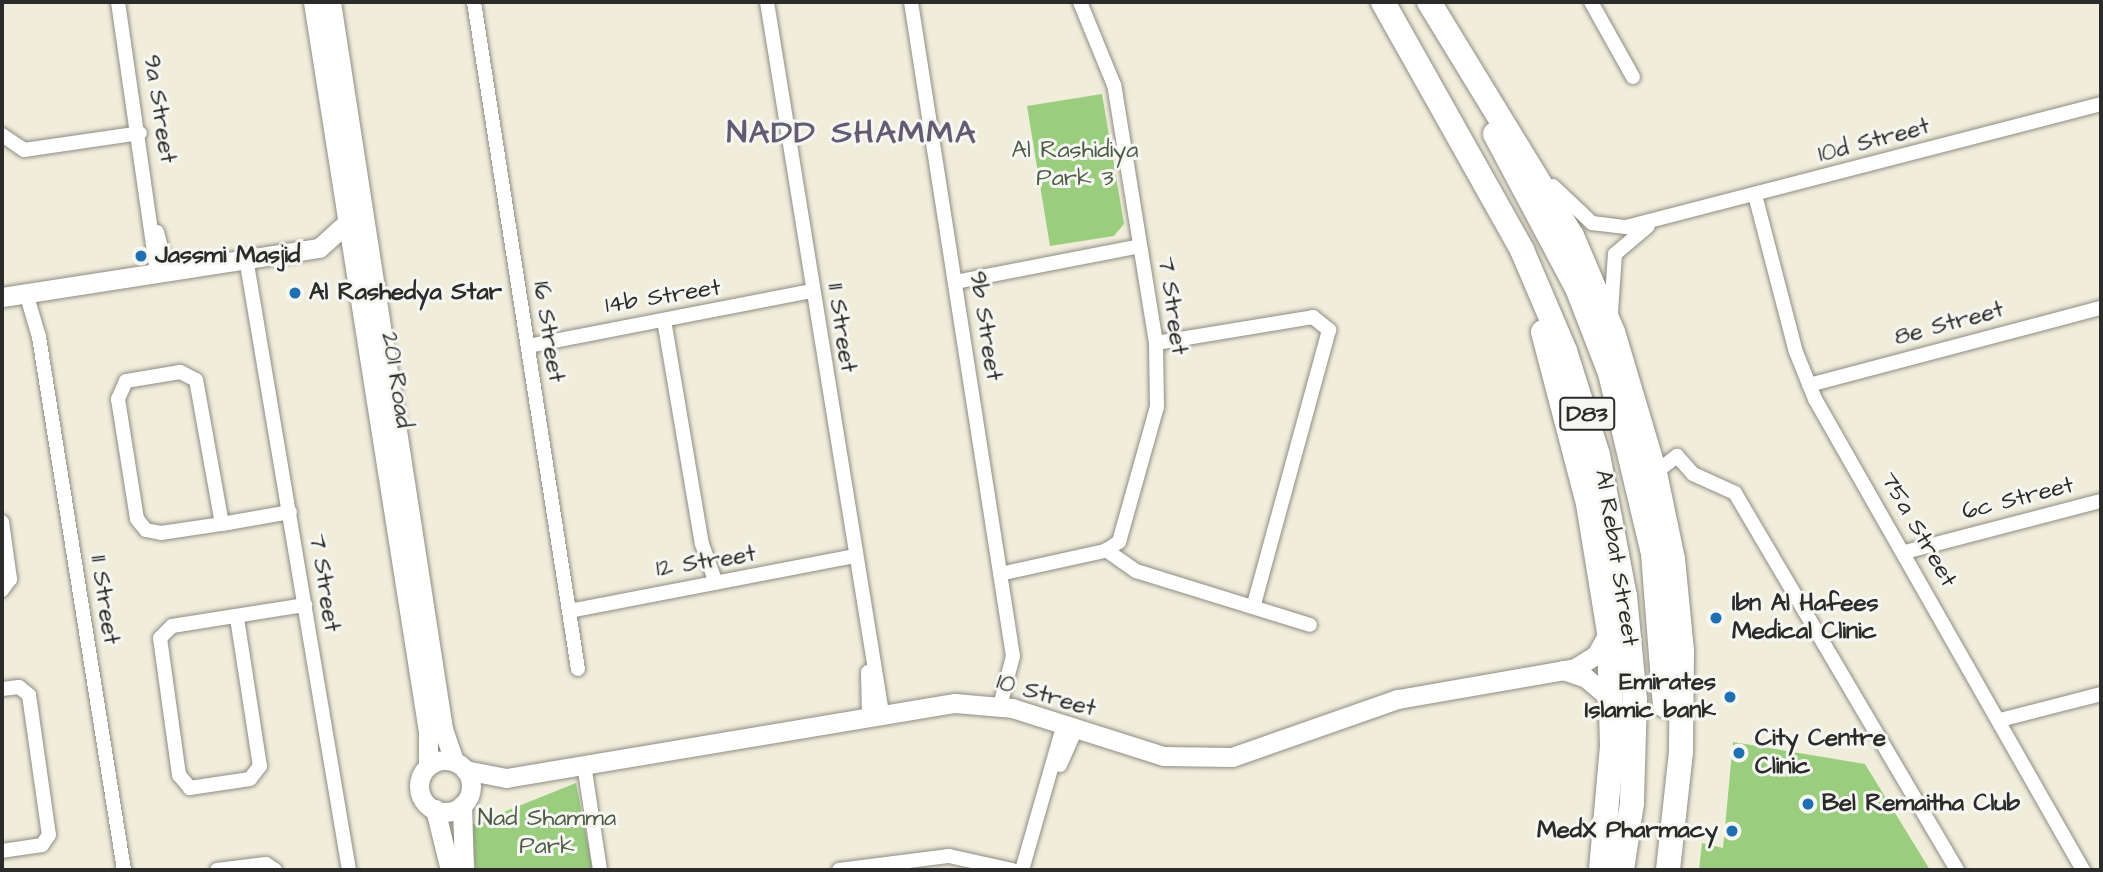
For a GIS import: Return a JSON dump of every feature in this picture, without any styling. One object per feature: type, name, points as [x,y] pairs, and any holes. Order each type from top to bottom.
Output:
[{"type":"highway","name":"Al Rebat Street","points":[[1383,2],[1522,250],[1583,402],[1625,596],[1636,734],[1622,870]]},
{"type":"highway","name":"Al Rebat Street","points":[[1421,2],[1577,288],[1610,373],[1641,486],[1665,680],[1664,776],[1651,870]]},
{"type":"highway","points":[[1429,2],[1521,146],[1572,236],[1613,332],[1655,472],[1673,559],[1682,651],[1681,752],[1668,870]]},
{"type":"highway","points":[[1522,250],[1588,504],[1609,632],[1612,700],[1601,870]]},
{"type":"street","name":"9a Street","points":[[118,2],[162,272]]},
{"type":"street","name":"201 Road","points":[[313,2],[428,766]]},
{"type":"street","name":"201 Road","points":[[331,2],[443,729],[459,766]]},
{"type":"street","name":"16 Street","points":[[474,2],[578,669]]},
{"type":"street","name":"11 Street","points":[[766,2],[855,562],[876,714]]},
{"type":"street","name":"9b Street","points":[[911,2],[1013,656],[1006,707]]},
{"type":"street","name":"7 Street","points":[[1080,2],[1112,74],[1156,343],[1153,429],[1113,546]]},
{"type":"street","points":[[1591,2],[1633,77]]},
{"type":"street","name":"10d Street","points":[[1521,146],[1573,210],[1592,223],[1614,228],[1658,220],[2101,104]]},
{"type":"street","points":[[2,135],[24,150],[140,133]]},
{"type":"street","name":"75a Street","points":[[1755,195],[1809,385],[2083,870]]},
{"type":"street","name":"10d Street","points":[[1613,332],[1611,265],[1630,237],[1658,220]]},
{"type":"street","points":[[2,297],[319,248],[346,223]]},
{"type":"street","points":[[319,248],[353,266]]},
{"type":"street","points":[[954,278],[1141,250]]},
{"type":"street","name":"7 Street","points":[[250,258],[349,870]]},
{"type":"street","name":"11 Street","points":[[32,292],[124,870]]},
{"type":"street","name":"14b Street","points":[[527,341],[813,297]]},
{"type":"street","name":"8e Street","points":[[1809,385],[2101,308]]},
{"type":"street","points":[[1156,343],[1313,317],[1329,330],[1253,607]]},
{"type":"street","points":[[668,319],[710,584]]},
{"type":"street","points":[[222,524],[196,380],[180,372],[126,381],[118,398],[141,525],[162,533],[222,524],[290,512]]},
{"type":"street","points":[[1655,472],[1676,456],[1693,474],[1735,494],[1957,870]]},
{"type":"street","name":"6c Street","points":[[1905,552],[2101,501]]},
{"type":"street","points":[[2,522],[10,579],[2,590]]},
{"type":"street","points":[[1000,570],[1044,563],[1113,546],[1136,571],[1310,625]]},
{"type":"street","name":"12 Street","points":[[568,607],[855,562]]},
{"type":"street","points":[[237,618],[260,766],[250,779],[190,788],[179,775],[160,638],[172,626],[237,618],[305,605]]},
{"type":"street","name":"10 Street","points":[[464,803],[506,778],[876,714],[955,703],[1006,707],[1163,756],[1232,757],[1398,699],[1563,670],[1596,655],[1609,632]]},
{"type":"street","points":[[1563,670],[1586,678],[1612,700]]},
{"type":"street","points":[[2,689],[19,687],[30,695],[49,835],[42,845],[2,851]]},
{"type":"street","points":[[2000,720],[2101,694]]},
{"type":"street","points":[[1022,870],[1070,727]]},
{"type":"street","points":[[579,765],[600,870]]},
{"type":"street","points":[[450,870],[435,809],[420,793],[428,766],[459,766],[471,785],[464,803],[464,870]]},
{"type":"street","name":"10 Street","points":[[459,766],[506,778]]},
{"type":"street","points":[[435,809],[464,803]]},
{"type":"street","points":[[839,870],[936,856],[1012,870]]},
{"type":"street","points":[[217,870],[258,864],[275,870]]},
{"type":"green space","name":"Al Rashidiya Park 3","points":[[1102,94],[1124,224],[1114,236],[1050,246],[1027,106]]},
{"type":"green space","name":"Bel Remaitha Club","points":[[1733,742],[1865,764],[1930,870],[1699,870],[1702,843],[1723,848]]},
{"type":"green space","name":"Nad Shamma Park","points":[[576,783],[593,870],[476,870],[469,826]]},
{"type":"place","name":"Jassmi Masjid","points":[[141,256]]},
{"type":"place","name":"Al Rashedya Star","points":[[295,293]]},
{"type":"place","name":"Ibn Al Hafees Medical Clinic","points":[[1716,618]]},
{"type":"place","name":"Emirates Islamic bank","points":[[1730,697]]},
{"type":"place","name":"City Centre Clinic","points":[[1739,753]]},
{"type":"place","name":"Bel Remaitha Club","points":[[1808,804]]},
{"type":"place","name":"MedX Pharmacy","points":[[1732,831]]},
{"type":"district","name":"NADD SHAMMA","points":[[852,133]]}]
